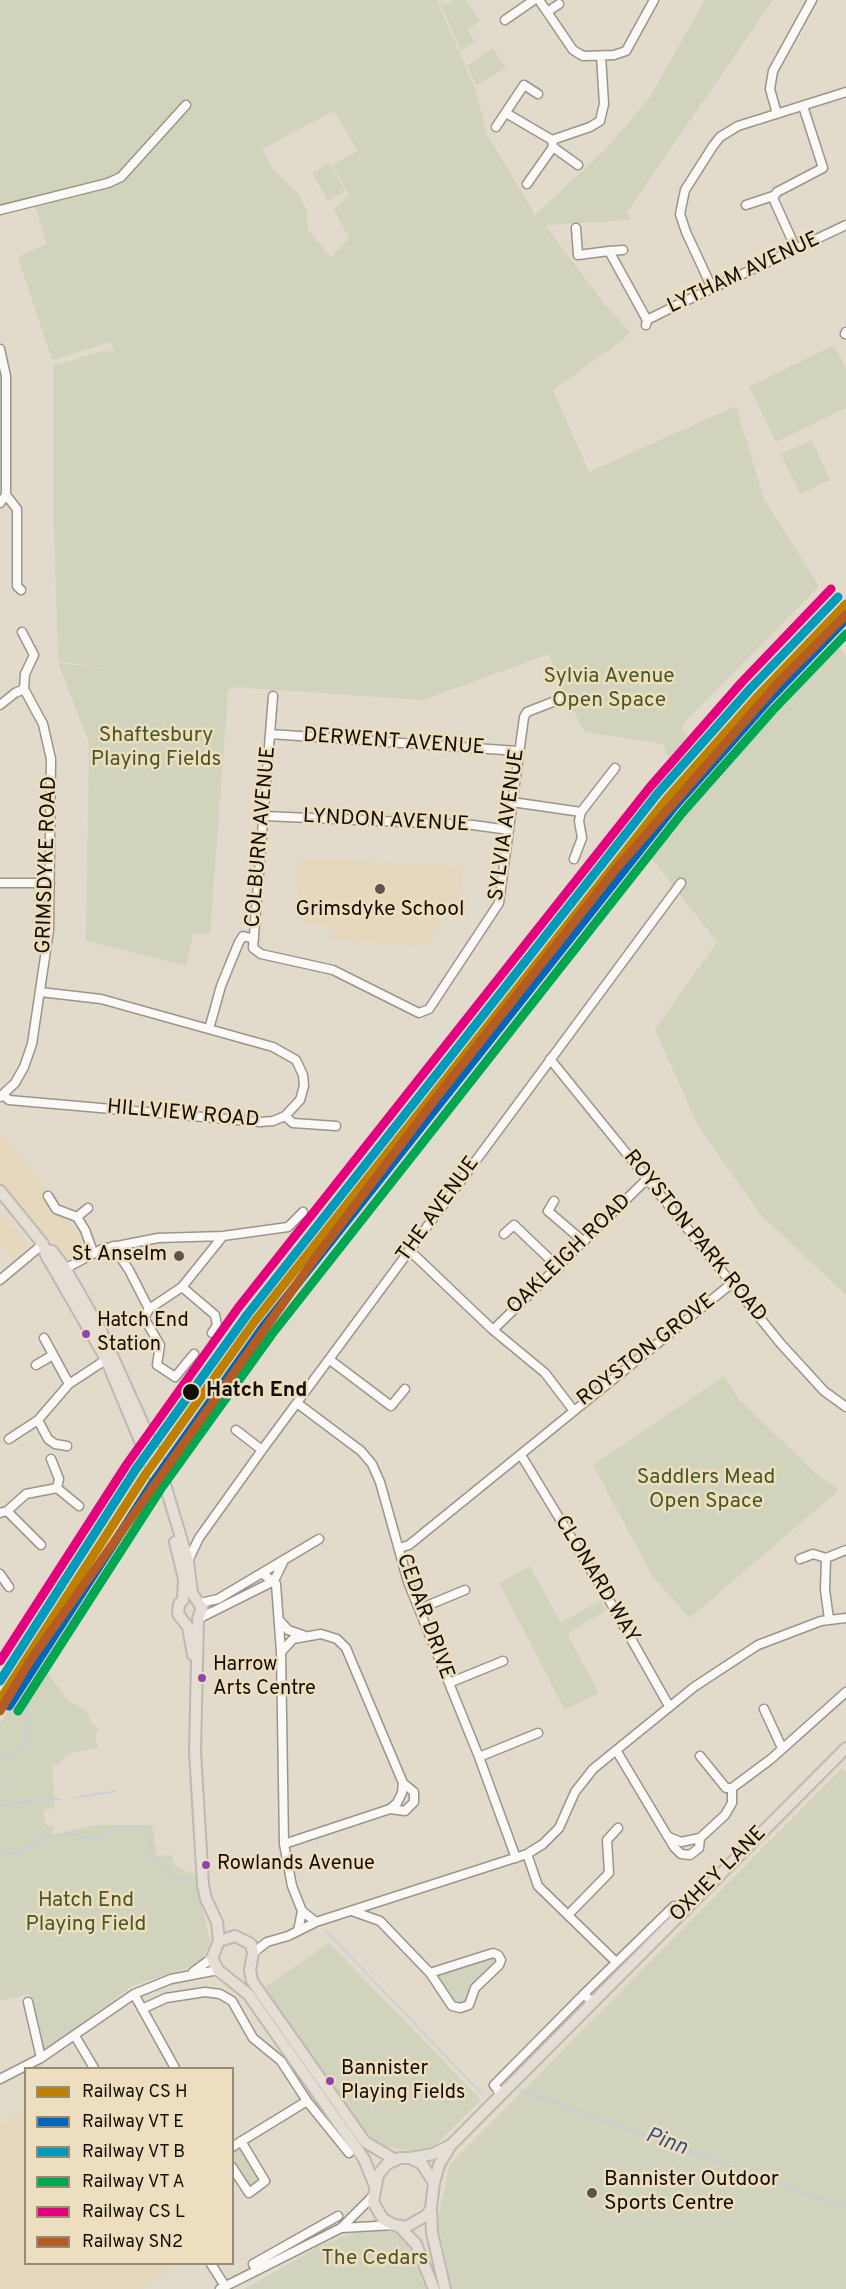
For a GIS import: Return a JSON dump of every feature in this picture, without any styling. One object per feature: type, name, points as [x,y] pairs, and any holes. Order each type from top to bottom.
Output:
[{"type":"main road","points":[[0,1191],[44,1247],[52,1251],[109,1357]]},
{"type":"main road","points":[[62,1271],[71,1279],[140,1428],[181,1548],[188,1561],[190,1586],[202,1612],[199,1618],[199,1660],[196,1667]]},
{"type":"main road","points":[[181,1548],[184,1579],[183,1600],[178,1610],[190,1634],[196,1667],[195,1752],[203,1885],[206,1899],[217,1922],[230,1936],[248,1942],[253,1953],[250,1970],[252,1981],[365,2142],[394,2159],[410,2158],[427,2169],[434,2183],[431,2208],[432,2233],[445,2289]]},
{"type":"main road","points":[[183,1600],[198,1601]]},
{"type":"main road","points":[[183,1621],[190,1623],[199,1618]]},
{"type":"main road","name":"OXHEY LANE","points":[[434,2183],[439,2165],[451,2145],[846,1748]]},
{"type":"main road","points":[[217,1922],[219,1941],[212,1958],[218,1970],[248,1994],[358,2150],[374,2191],[378,2214],[397,2226],[416,2244],[434,2289]]},
{"type":"main road","points":[[219,1941],[230,1936]]},
{"type":"main road","points":[[229,1977],[238,1977],[250,1970]]},
{"type":"main road","name":"OXHEY LANE","points":[[410,2158],[433,2154],[451,2145]]},
{"type":"main road","points":[[374,2191],[382,2169],[394,2159]]},
{"type":"main road","points":[[397,2226],[410,2226],[422,2221],[431,2208]]},
{"type":"street","points":[[505,21],[534,0]]},
{"type":"street","points":[[539,0],[576,53],[583,56],[618,54],[628,50],[654,0]]},
{"type":"street","points":[[777,114],[770,88],[773,71],[812,0]]},
{"type":"street","points":[[547,12],[559,4]]},
{"type":"street","points":[[527,184],[552,144],[596,125],[603,115],[601,56]]},
{"type":"street","points":[[496,127],[524,85],[538,94]]},
{"type":"street","points":[[712,288],[680,214],[683,195],[720,137],[738,126],[846,92]]},
{"type":"street","points":[[0,210],[108,183],[121,177],[186,105]]},
{"type":"street","points":[[746,205],[774,196],[823,168],[803,106]]},
{"type":"street","points":[[506,113],[552,144],[578,165]]},
{"type":"street","points":[[774,196],[796,249]]},
{"type":"street","name":"LYTHAM AVENUE","points":[[609,251],[646,323],[712,288],[846,225]]},
{"type":"street","points":[[576,228],[578,255],[623,250]]},
{"type":"street","points":[[0,349],[3,376],[6,495],[17,509],[17,586],[21,590]]},
{"type":"street","points":[[0,503],[6,495]]},
{"type":"street","points":[[0,705],[24,689],[25,674],[34,656],[22,632]]},
{"type":"street","name":"GRIMSDYKE ROAD","points":[[1,1096],[15,1083],[24,1067],[32,1044],[49,930],[49,742],[43,724],[24,689]]},
{"type":"street","name":"COLBURN AVENUE","points":[[209,1029],[221,986],[239,942],[243,936],[254,939],[273,696]]},
{"type":"street","name":"SYLVIA AVENUE","points":[[254,939],[256,952],[333,970],[416,1012],[424,1012],[499,903],[524,717],[527,712],[563,698]]},
{"type":"street","name":"DERWENT AVENUE","points":[[270,734],[518,751]]},
{"type":"street","points":[[574,859],[582,838],[579,821],[581,812],[615,768]]},
{"type":"street","points":[[512,802],[581,812]]},
{"type":"street","name":"LYNDON AVENUE","points":[[264,816],[472,825],[508,830]]},
{"type":"street","points":[[0,883],[50,883]]},
{"type":"street","name":"THE AVENUE","points":[[188,1561],[199,1538],[262,1450],[681,884]]},
{"type":"street","name":"HILLVIEW ROAD","points":[[1,1096],[9,1100],[260,1122],[273,1121],[285,1116],[300,1100],[304,1086],[303,1075],[296,1060],[273,1047],[101,999],[40,992]]},
{"type":"street","name":"ROYSTON PARK ROAD","points":[[550,1059],[731,1284],[824,1391],[846,1407]]},
{"type":"street","points":[[285,1116],[293,1123],[336,1126]]},
{"type":"street","name":"OAKLEIGH ROAD","points":[[493,1330],[559,1268],[647,1179]]},
{"type":"street","points":[[48,1196],[56,1209],[77,1217],[93,1252]]},
{"type":"street","points":[[554,1201],[548,1211],[584,1242]]},
{"type":"street","points":[[77,1217],[88,1208]]},
{"type":"street","points":[[62,1271],[93,1252],[113,1246],[159,1238],[224,1236],[288,1227],[303,1212]]},
{"type":"street","points":[[504,1234],[514,1225],[559,1268]]},
{"type":"street","points":[[194,1354],[175,1377],[157,1365],[160,1345],[144,1318],[148,1309],[182,1287],[224,1236]]},
{"type":"street","points":[[113,1246],[129,1270],[148,1309]]},
{"type":"street","points":[[0,1280],[44,1247]]},
{"type":"street","name":"ROYSTON GROVE","points":[[409,1250],[493,1330],[545,1373],[574,1411],[731,1284]]},
{"type":"street","points":[[71,1279],[80,1260]]},
{"type":"street","points":[[182,1287],[215,1316],[217,1325],[213,1334]]},
{"type":"street","points":[[44,1338],[69,1384]]},
{"type":"street","points":[[36,1365],[53,1355]]},
{"type":"street","points":[[9,1439],[38,1420],[69,1384],[109,1357]]},
{"type":"street","points":[[330,1360],[392,1406],[405,1389]]},
{"type":"street","name":"CEDAR DRIVE","points":[[297,1403],[361,1450],[372,1464],[380,1482],[419,1609],[479,1757],[516,1858]]},
{"type":"street","points":[[399,1548],[409,1545],[574,1411]]},
{"type":"street","points":[[38,1420],[48,1439],[55,1444],[67,1446]]},
{"type":"street","points":[[236,1430],[262,1450]]},
{"type":"street","name":"CLONARD WAY","points":[[521,1455],[612,1605],[669,1706]]},
{"type":"street","points":[[51,1460],[59,1479],[57,1488]]},
{"type":"street","points":[[57,1488],[79,1506]]},
{"type":"street","points":[[41,1545],[4,1512],[26,1494],[57,1488]]},
{"type":"street","name":"THE AVENUE","points":[[181,1548],[199,1538]]},
{"type":"street","points":[[198,1601],[218,1599],[319,1539]]},
{"type":"street","points":[[800,1559],[813,1554],[826,1558],[846,1550]]},
{"type":"street","points":[[826,1558],[825,1590],[829,1619]]},
{"type":"street","points":[[283,1562],[274,1581],[280,1621],[284,1844],[292,1886],[302,1911],[316,1922]]},
{"type":"street","points":[[262,1573],[274,1581]]},
{"type":"street","points":[[0,1574],[9,1587]]},
{"type":"street","points":[[199,1618],[274,1581]]},
{"type":"street","points":[[419,1609],[465,1590]]},
{"type":"street","points":[[253,1953],[267,1942],[316,1922],[527,1854],[543,1844],[559,1828],[575,1792],[593,1769],[694,1687],[758,1645],[829,1619],[846,1618]]},
{"type":"street","points":[[280,1621],[288,1630],[303,1635],[321,1634],[336,1639],[346,1648],[403,1783],[414,1792],[414,1802],[405,1811],[390,1809]]},
{"type":"street","points":[[281,1652],[287,1644],[303,1635]]},
{"type":"street","points":[[449,1683],[503,1661]]},
{"type":"street","points":[[700,1756],[726,1788],[732,1788],[760,1768],[846,1692]]},
{"type":"street","points":[[764,1709],[782,1748]]},
{"type":"street","points":[[479,1757],[538,1733]]},
{"type":"street","points":[[616,1749],[681,1854],[690,1855],[699,1848],[700,1838]]},
{"type":"street","points":[[284,1844],[390,1809],[397,1803],[402,1793],[403,1783]]},
{"type":"street","points":[[669,1837],[681,1842],[700,1838],[725,1815],[732,1803],[732,1788]]},
{"type":"street","points":[[568,1916],[609,1874],[607,1840],[618,1828]]},
{"type":"street","points":[[527,1854],[538,1886],[616,1962]]},
{"type":"street","points":[[380,1921],[384,1900]]},
{"type":"street","name":"OXHEY LANE","points":[[501,2094],[494,2085],[674,1906]]},
{"type":"street","points":[[351,1910],[380,1921],[430,1973],[452,2006],[460,2008],[469,2006],[475,1988],[499,1965],[501,1960],[493,1953],[430,1973]]},
{"type":"street","points":[[298,1931],[302,1911]]},
{"type":"street","points":[[248,1942],[267,1942]]},
{"type":"street","points":[[190,1974],[212,1958]]},
{"type":"street","points":[[0,2079],[41,2058],[134,1994],[190,1974],[218,1970]]},
{"type":"street","points":[[142,2009],[166,1998],[185,1994],[206,1992],[220,1995],[239,2010],[253,2038],[281,2061],[307,2101],[349,2154]]},
{"type":"street","points":[[134,1994],[174,2067]]},
{"type":"street","points":[[584,1994],[593,2003]]},
{"type":"street","points":[[28,2002],[41,2058]]},
{"type":"street","points":[[75,2036],[92,2067]]},
{"type":"street","points":[[234,2146],[307,2101]]},
{"type":"street","points":[[234,2170],[249,2193],[265,2181],[241,2141]]},
{"type":"street","points":[[341,2228],[374,2191]]},
{"type":"street","points":[[256,2269],[253,2264],[338,2216]]},
{"type":"street","points":[[323,2224],[328,2234]]},
{"type":"street","points":[[212,2265],[223,2288],[256,2269],[341,2228],[397,2226]]},
{"type":"shaded area","name":"Grimsdyke School","points":[[301,859],[463,866],[458,912],[448,911],[425,946],[332,940],[333,928],[297,920]]},
{"type":"shaded area","points":[[0,1130],[87,1246],[66,1259],[0,1184]]},
{"type":"shaded area","points":[[0,1212],[29,1244],[14,1258],[0,1243]]},
{"type":"shaded area","points":[[24,2110],[24,2265],[167,2265],[170,2271],[139,2289],[0,2289],[0,2124]]},
{"type":"green space","points":[[0,0],[437,0],[476,91],[487,134],[535,215],[608,147],[650,97],[705,0],[773,0],[627,212],[631,220],[545,225],[603,302],[630,332],[623,340],[553,390],[589,472],[736,406],[764,499],[819,586],[681,726],[691,742],[669,759],[663,744],[585,732],[563,692],[549,654],[423,700],[233,687],[228,691],[210,934],[193,934],[186,966],[86,941],[89,742],[58,663],[115,670],[58,661],[54,524],[54,365],[105,351],[114,352],[111,342],[52,360],[18,257],[47,244],[34,202],[0,205]],"holes":[[[334,111],[358,151],[332,165],[349,195],[334,209],[349,238],[331,257],[308,230],[307,211],[297,192],[272,167],[262,149]]]},
{"type":"green space","points":[[439,0],[444,5],[454,0],[466,0],[480,21],[467,30],[475,41],[461,51]]},
{"type":"green space","points":[[493,48],[506,68],[476,85],[467,66]]},
{"type":"green space","points":[[329,163],[345,191],[328,201],[312,173]]},
{"type":"green space","points":[[834,345],[846,369],[846,408],[776,442],[749,387]]},
{"type":"green space","points":[[812,440],[830,480],[800,494],[781,454]]},
{"type":"green space","points":[[835,639],[846,657],[846,1295],[760,1214],[697,1124],[655,1029],[717,942],[649,855],[697,791]]},
{"type":"green space","name":"Saddlers Mead Open Space","points":[[724,1376],[738,1398],[816,1474],[839,1490],[690,1618],[653,1577],[593,1465]]},
{"type":"green space","points":[[530,1566],[561,1623],[601,1600],[606,1610],[567,1634],[599,1693],[565,1710],[499,1583]]},
{"type":"green space","name":"Hatch End Playing Field","points":[[37,1660],[68,1700],[87,1711],[91,1723],[99,1728],[95,1735],[98,1748],[67,1754],[60,1764],[52,1766],[55,1808],[44,1810],[46,1826],[55,1825],[52,1835],[94,1825],[152,1825],[157,1856],[172,1855],[175,1866],[195,1875],[210,1941],[203,1957],[189,1967],[132,1986],[44,2052],[29,1994],[0,2001],[0,1723]]},
{"type":"green space","points":[[842,1768],[846,1771],[846,2289],[452,2289],[437,2222],[450,2164]]},
{"type":"green space","points":[[329,1943],[481,2100],[436,2145],[412,2151],[381,2146],[370,2141],[265,1987]]},
{"type":"green space","points":[[492,1956],[498,1958],[497,1965],[469,2001],[461,2006],[452,2000],[438,1979],[441,1972]]},
{"type":"green space","points":[[241,2147],[261,2180],[249,2189],[234,2164],[234,2151]]},
{"type":"green space","name":"The Cedars","points":[[362,2229],[404,2233],[429,2289],[245,2289],[318,2247]]},
{"type":"waterway","points":[[0,1756],[10,1755],[27,1745],[24,1734],[29,1724],[27,1710],[33,1686],[31,1676]]},
{"type":"waterway","points":[[0,1778],[0,1783]]},
{"type":"waterway","points":[[74,1798],[116,1791]]},
{"type":"waterway","points":[[0,1806],[54,1798],[61,1800]]},
{"type":"waterway","points":[[0,1851],[18,1854],[44,1837],[69,1833],[95,1840],[115,1828],[141,1828],[148,1833],[151,1859],[167,1866],[173,1877],[182,1880],[190,1879]]},
{"type":"waterway","name":"Pinn","points":[[326,1931],[482,2094]]},
{"type":"waterway","name":"Pinn","points":[[520,2090],[846,2208]]},
{"type":"transit line","points":[[0,1661],[127,1464],[238,1308],[650,787],[742,682],[831,589]]},
{"type":"transit line","points":[[0,1681],[136,1469],[247,1315],[658,793],[750,689],[838,597]]},
{"type":"transit line","points":[[0,1700],[145,1475],[255,1321],[666,800],[758,696],[846,604]]},
{"type":"transit line","points":[[9,1706],[154,1481],[263,1327],[674,807],[766,703],[846,619]]},
{"type":"transit line","points":[[18,1711],[162,1487],[272,1334],[682,813],[773,710],[846,634]]},
{"type":"rail line","name":"SN2","points":[[0,1711],[30,1661],[313,1261],[433,1102],[616,869],[779,682],[846,615]]},
{"type":"place","name":"Grimsdyke School","points":[[380,889]]},
{"type":"place","name":"St Anselm","points":[[179,1256]]},
{"type":"place","name":"Hatch End Station","points":[[86,1334]]},
{"type":"place","name":"Hatch End","points":[[191,1392]]},
{"type":"place","name":"Harrow Arts Centre","points":[[202,1678]]},
{"type":"place","name":"Rowlands Avenue","points":[[206,1865]]},
{"type":"place","name":"Bannister Playing Fields","points":[[330,2081]]},
{"type":"place","name":"Bannister Outdoor Sports Centre","points":[[592,2193]]},
{"type":"park label","name":"Sylvia Avenue Open Space","points":[[609,690]]},
{"type":"park label","name":"Shaftesbury Playing Fields","points":[[156,749]]}]
